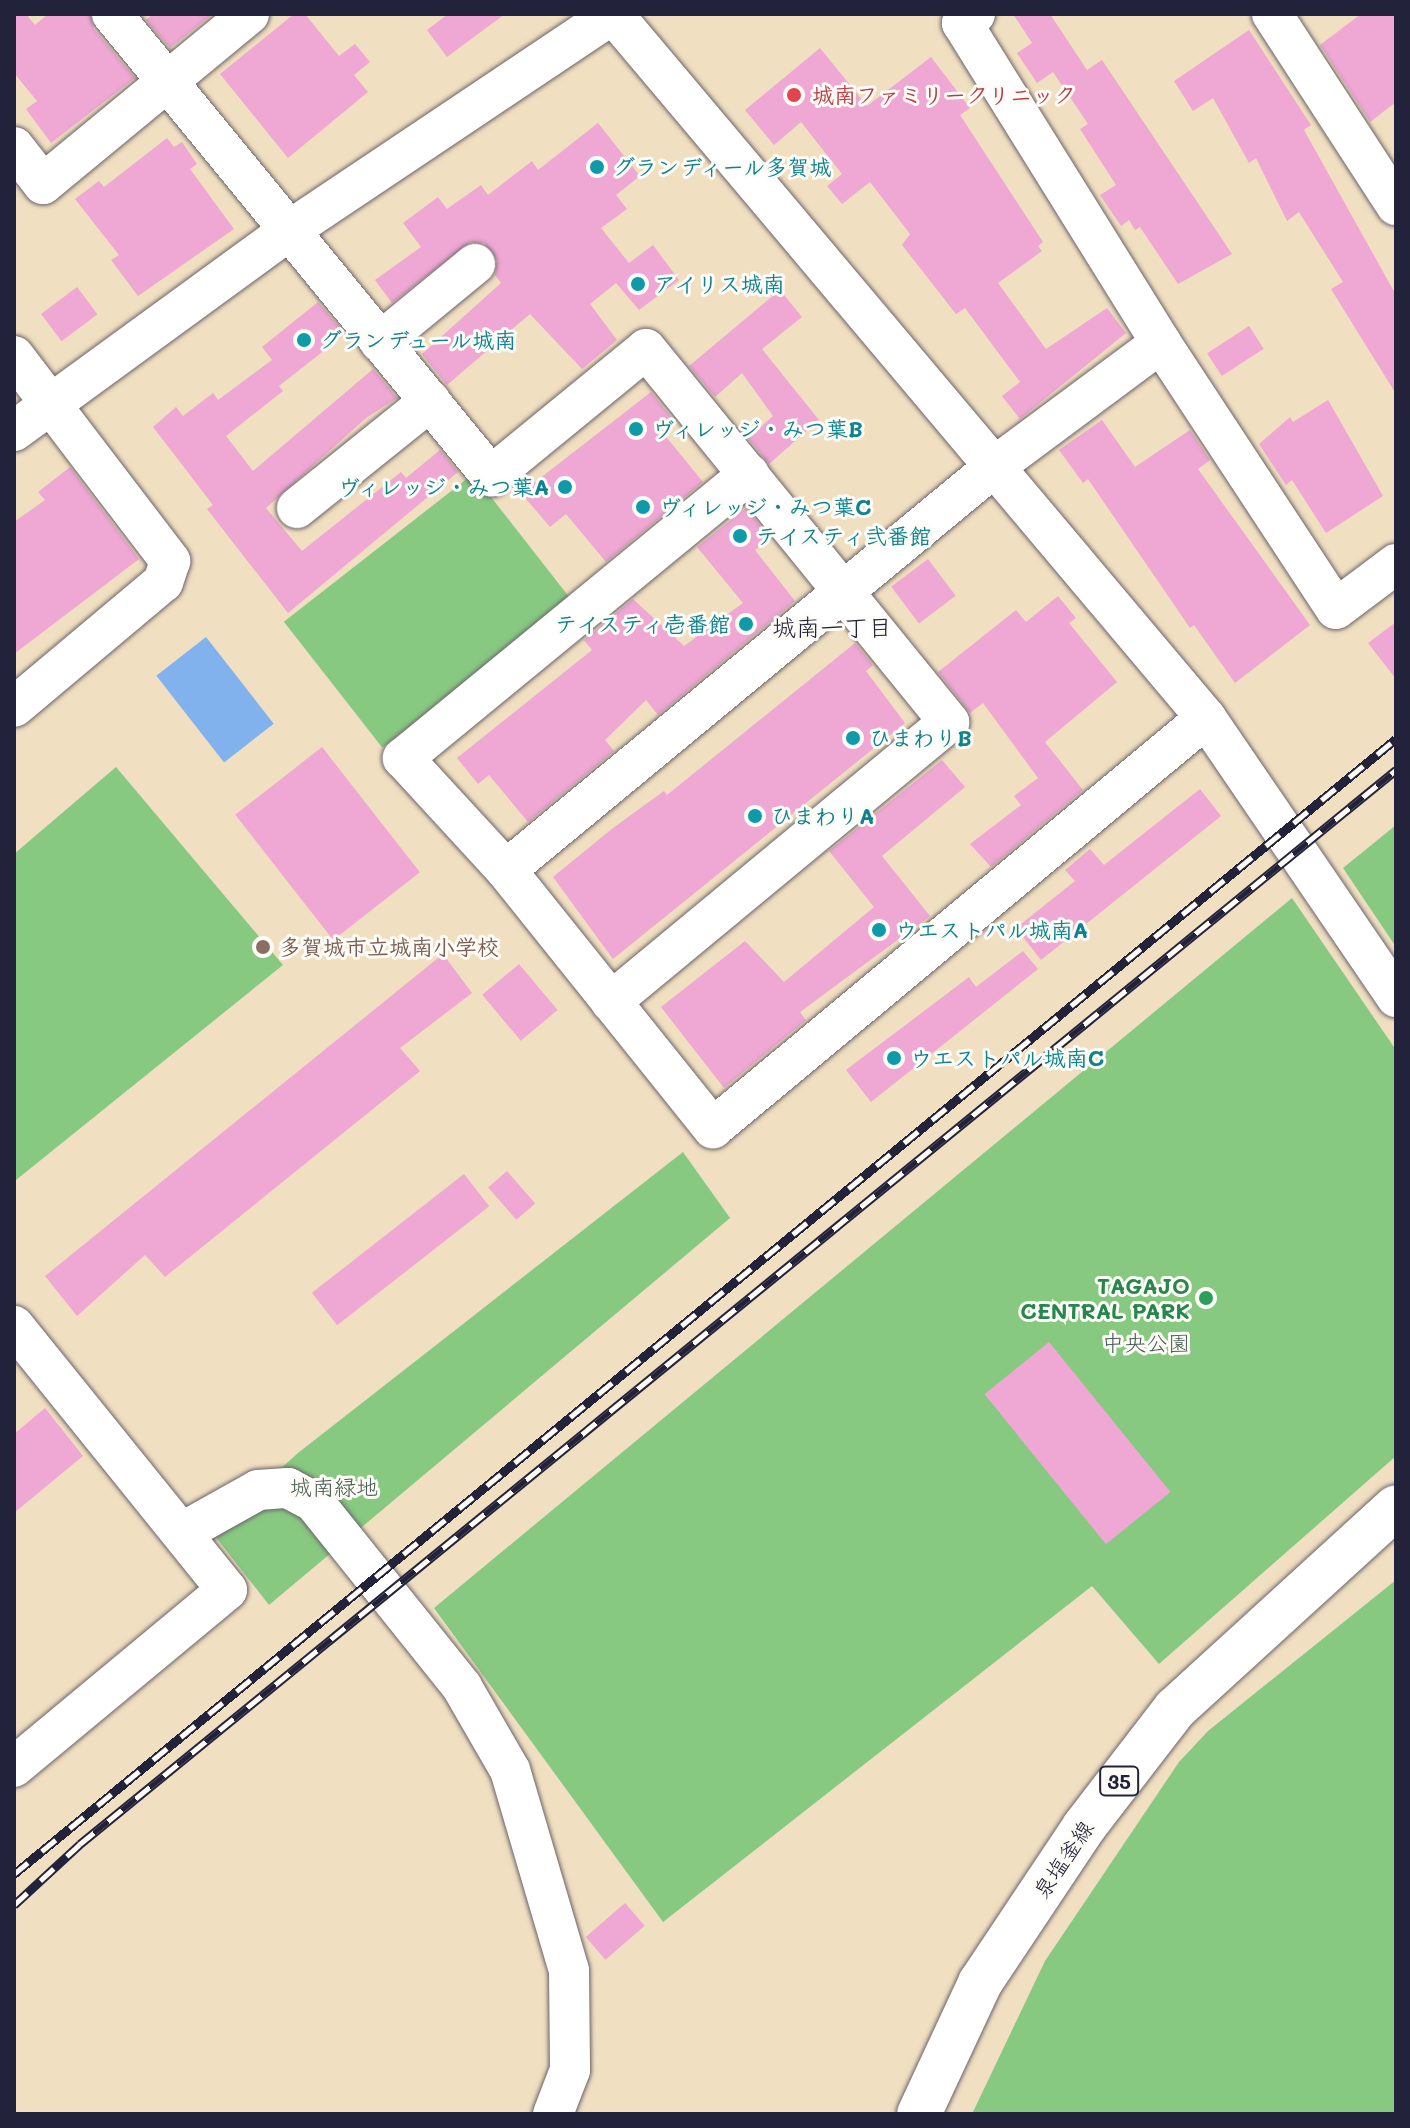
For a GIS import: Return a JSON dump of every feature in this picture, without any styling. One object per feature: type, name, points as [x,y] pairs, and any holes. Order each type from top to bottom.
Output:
[{"type":"main road","name":"泉塩釜線","points":[[919,2114],[980,1983],[1084,1827],[1175,1709],[1396,1507]]},
{"type":"street","points":[[112,14],[163,81],[491,476],[646,349],[845,590],[949,722],[611,1002]]},
{"type":"street","points":[[14,147],[43,184],[163,81],[249,14]]},
{"type":"street","points":[[14,431],[287,232],[613,14],[1206,718],[1396,997]]},
{"type":"street","points":[[975,14],[962,23],[1161,343],[1336,609],[1396,564]]},
{"type":"street","points":[[1277,16],[1385,162],[1396,205]]},
{"type":"street","points":[[380,342],[475,264]]},
{"type":"street","points":[[506,870],[994,467],[1161,343]]},
{"type":"street","points":[[14,356],[166,549],[169,573],[14,707]]},
{"type":"street","points":[[297,508],[430,401]]},
{"type":"street","points":[[749,474],[403,758],[506,870],[713,1128],[1206,718]]},
{"type":"street","points":[[14,1326],[227,1590],[14,1767]]},
{"type":"street","points":[[183,1532],[258,1490],[288,1488],[314,1502],[462,1687],[510,1770],[569,1971],[570,2070],[553,2114]]},
{"type":"green space","points":[[473,474],[572,600],[382,748],[284,622]]},
{"type":"green space","points":[[116,767],[283,965],[16,1180],[14,854]]},
{"type":"green space","points":[[1396,825],[1396,947],[1343,868]]},
{"type":"green space","name":"中央公園","points":[[1292,898],[1396,1050],[1396,1456],[1159,1664],[1092,1586],[663,1922],[434,1608]]},
{"type":"green space","name":"城南緑地","points":[[683,1152],[730,1218],[269,1605],[211,1531],[298,1453]]},
{"type":"green space","points":[[1396,1580],[1396,2114],[972,2114],[1045,1961],[1179,1762],[1208,1731]]},
{"type":"water","points":[[206,637],[274,724],[224,762],[156,676]]},
{"type":"building","points":[[14,14],[26,14],[35,25],[48,14],[90,14],[94,29],[135,78],[51,143],[26,109],[37,101],[14,73]]},
{"type":"building","points":[[153,14],[213,14],[170,48],[146,20]]},
{"type":"building","points":[[294,14],[305,14],[339,56],[355,44],[370,62],[354,75],[368,92],[288,158],[220,74]]},
{"type":"building","points":[[448,14],[505,14],[447,57],[427,30]]},
{"type":"building","points":[[1013,14],[1050,14],[1087,70],[1102,60],[1232,254],[1178,284],[1140,227],[1135,230],[1129,220],[1121,226],[1100,195],[1116,185],[1080,129],[1088,124],[1053,72],[1037,83],[1017,53],[1032,43]]},
{"type":"building","points":[[1361,14],[1396,14],[1396,102],[1370,122],[1320,45]]},
{"type":"building","points":[[1249,30],[1311,125],[1304,130],[1396,295],[1396,394],[1331,289],[1343,282],[1299,212],[1287,221],[1256,158],[1249,163],[1213,98],[1193,111],[1174,81]]},
{"type":"building","points":[[820,48],[867,106],[931,57],[970,108],[960,115],[1043,242],[1038,246],[1042,251],[998,283],[1046,349],[1107,308],[1126,333],[1020,419],[1002,396],[1020,382],[965,308],[956,314],[902,245],[910,234],[870,182],[842,204],[827,186],[842,174],[801,122],[774,145],[745,110]]},
{"type":"building","points":[[598,123],[640,176],[616,195],[627,209],[601,228],[629,263],[653,245],[679,280],[639,310],[616,283],[590,304],[617,340],[582,369],[530,314],[447,385],[422,354],[501,283],[495,275],[497,260],[484,243],[470,242],[392,303],[375,280],[421,247],[403,223],[438,197],[447,209],[481,185],[488,195],[532,161],[538,170]]},
{"type":"building","points":[[167,138],[174,147],[182,142],[197,164],[190,169],[234,229],[138,296],[111,260],[119,255],[75,199],[99,181],[104,187]]},
{"type":"building","points":[[77,287],[97,314],[62,341],[41,314]]},
{"type":"building","points":[[780,290],[802,317],[762,349],[819,420],[769,464],[748,438],[773,416],[742,373],[715,397],[689,366]]},
{"type":"building","points":[[318,302],[345,334],[279,386],[283,391],[226,436],[253,471],[373,369],[397,398],[366,418],[266,508],[302,551],[401,472],[406,478],[440,450],[458,472],[288,613],[207,509],[213,505],[153,427],[176,407],[183,416],[213,393],[218,400],[272,360],[262,347]]},
{"type":"building","points":[[1249,326],[1264,349],[1222,376],[1207,353]]},
{"type":"building","points":[[651,392],[676,423],[663,433],[703,482],[606,562],[566,514],[550,527],[521,493]]},
{"type":"building","points":[[1328,400],[1383,496],[1326,533],[1292,480],[1286,485],[1259,444],[1290,417],[1293,422]]},
{"type":"building","points":[[1102,420],[1135,467],[1190,430],[1210,460],[1198,469],[1310,625],[1235,683],[1194,625],[1190,628],[1088,479],[1083,483],[1059,450]]},
{"type":"building","points":[[70,467],[139,559],[14,654],[14,522],[45,500],[38,492]]},
{"type":"building","points":[[746,508],[770,538],[755,550],[795,601],[658,715],[646,700],[605,740],[614,751],[528,822],[489,775],[478,784],[457,758],[592,650],[584,640],[633,599],[684,646],[743,603],[697,547]]},
{"type":"building","points":[[928,559],[956,596],[919,623],[891,587]]},
{"type":"building","points":[[1058,596],[1076,618],[1069,623],[1117,682],[1045,742],[1083,790],[991,867],[970,844],[1021,805],[1014,796],[1038,778],[983,703],[970,713],[938,672],[1016,610],[1026,622]]},
{"type":"building","points":[[1396,622],[1396,679],[1368,643]]},
{"type":"building","points":[[855,643],[873,665],[866,671],[905,723],[613,959],[553,877],[664,791],[667,795]]},
{"type":"building","points":[[322,747],[420,872],[333,940],[235,815]]},
{"type":"building","points":[[942,760],[965,787],[882,856],[930,916],[800,1012],[806,1020],[724,1088],[661,1007],[745,941],[784,982],[874,907],[829,851]]},
{"type":"building","points":[[1200,789],[1221,816],[1041,960],[1016,928],[1075,881],[1065,870],[1090,849],[1104,865]]},
{"type":"building","points":[[1023,951],[1038,969],[871,1102],[846,1070],[969,977],[976,987]]},
{"type":"building","points":[[443,954],[472,993],[400,1048],[420,1071],[165,1277],[145,1255],[77,1316],[45,1276]]},
{"type":"building","points":[[519,964],[558,1010],[521,1041],[482,995]]},
{"type":"building","points":[[507,1171],[535,1203],[516,1220],[488,1187]]},
{"type":"building","points":[[464,1174],[489,1206],[337,1325],[312,1293]]},
{"type":"building","points":[[1049,1342],[1170,1492],[1106,1544],[984,1394]]},
{"type":"building","points":[[45,1408],[83,1456],[14,1513],[14,1434]]},
{"type":"building","points":[[625,1903],[645,1926],[605,1960],[586,1937]]},
{"type":"railway","points":[[14,1874],[1396,739]]},
{"type":"railway","points":[[14,1905],[80,1844],[1396,770]]},
{"type":"place","name":"城南ファミリークリニック","points":[[794,95]]},
{"type":"place","name":"グランディール多賀城","points":[[597,167]]},
{"type":"place","name":"アイリス城南","points":[[638,284]]},
{"type":"place","name":"グランデュール城南","points":[[304,340]]},
{"type":"place","name":"ヴィレッジ・みつ葉B","points":[[636,429]]},
{"type":"place","name":"ヴィレッジ・みつ葉A","points":[[565,487]]},
{"type":"place","name":"ヴィレッジ・みつ葉C","points":[[643,507]]},
{"type":"place","name":"テイスティ弐番館","points":[[740,536]]},
{"type":"place","name":"テイスティ壱番館","points":[[746,624]]},
{"type":"place","name":"ひまわりB","points":[[853,738]]},
{"type":"place","name":"ひまわりA","points":[[755,816]]},
{"type":"place","name":"ウエストパル城南A","points":[[879,930]]},
{"type":"place","name":"多賀城市立城南小学校","points":[[263,947]]},
{"type":"place","name":"ウエストパル城南C","points":[[894,1058]]},
{"type":"place","name":"TAGAJO CENTRAL PARK","points":[[1206,1298]]},
{"type":"district","name":"城南一丁目","points":[[832,627]]}]
